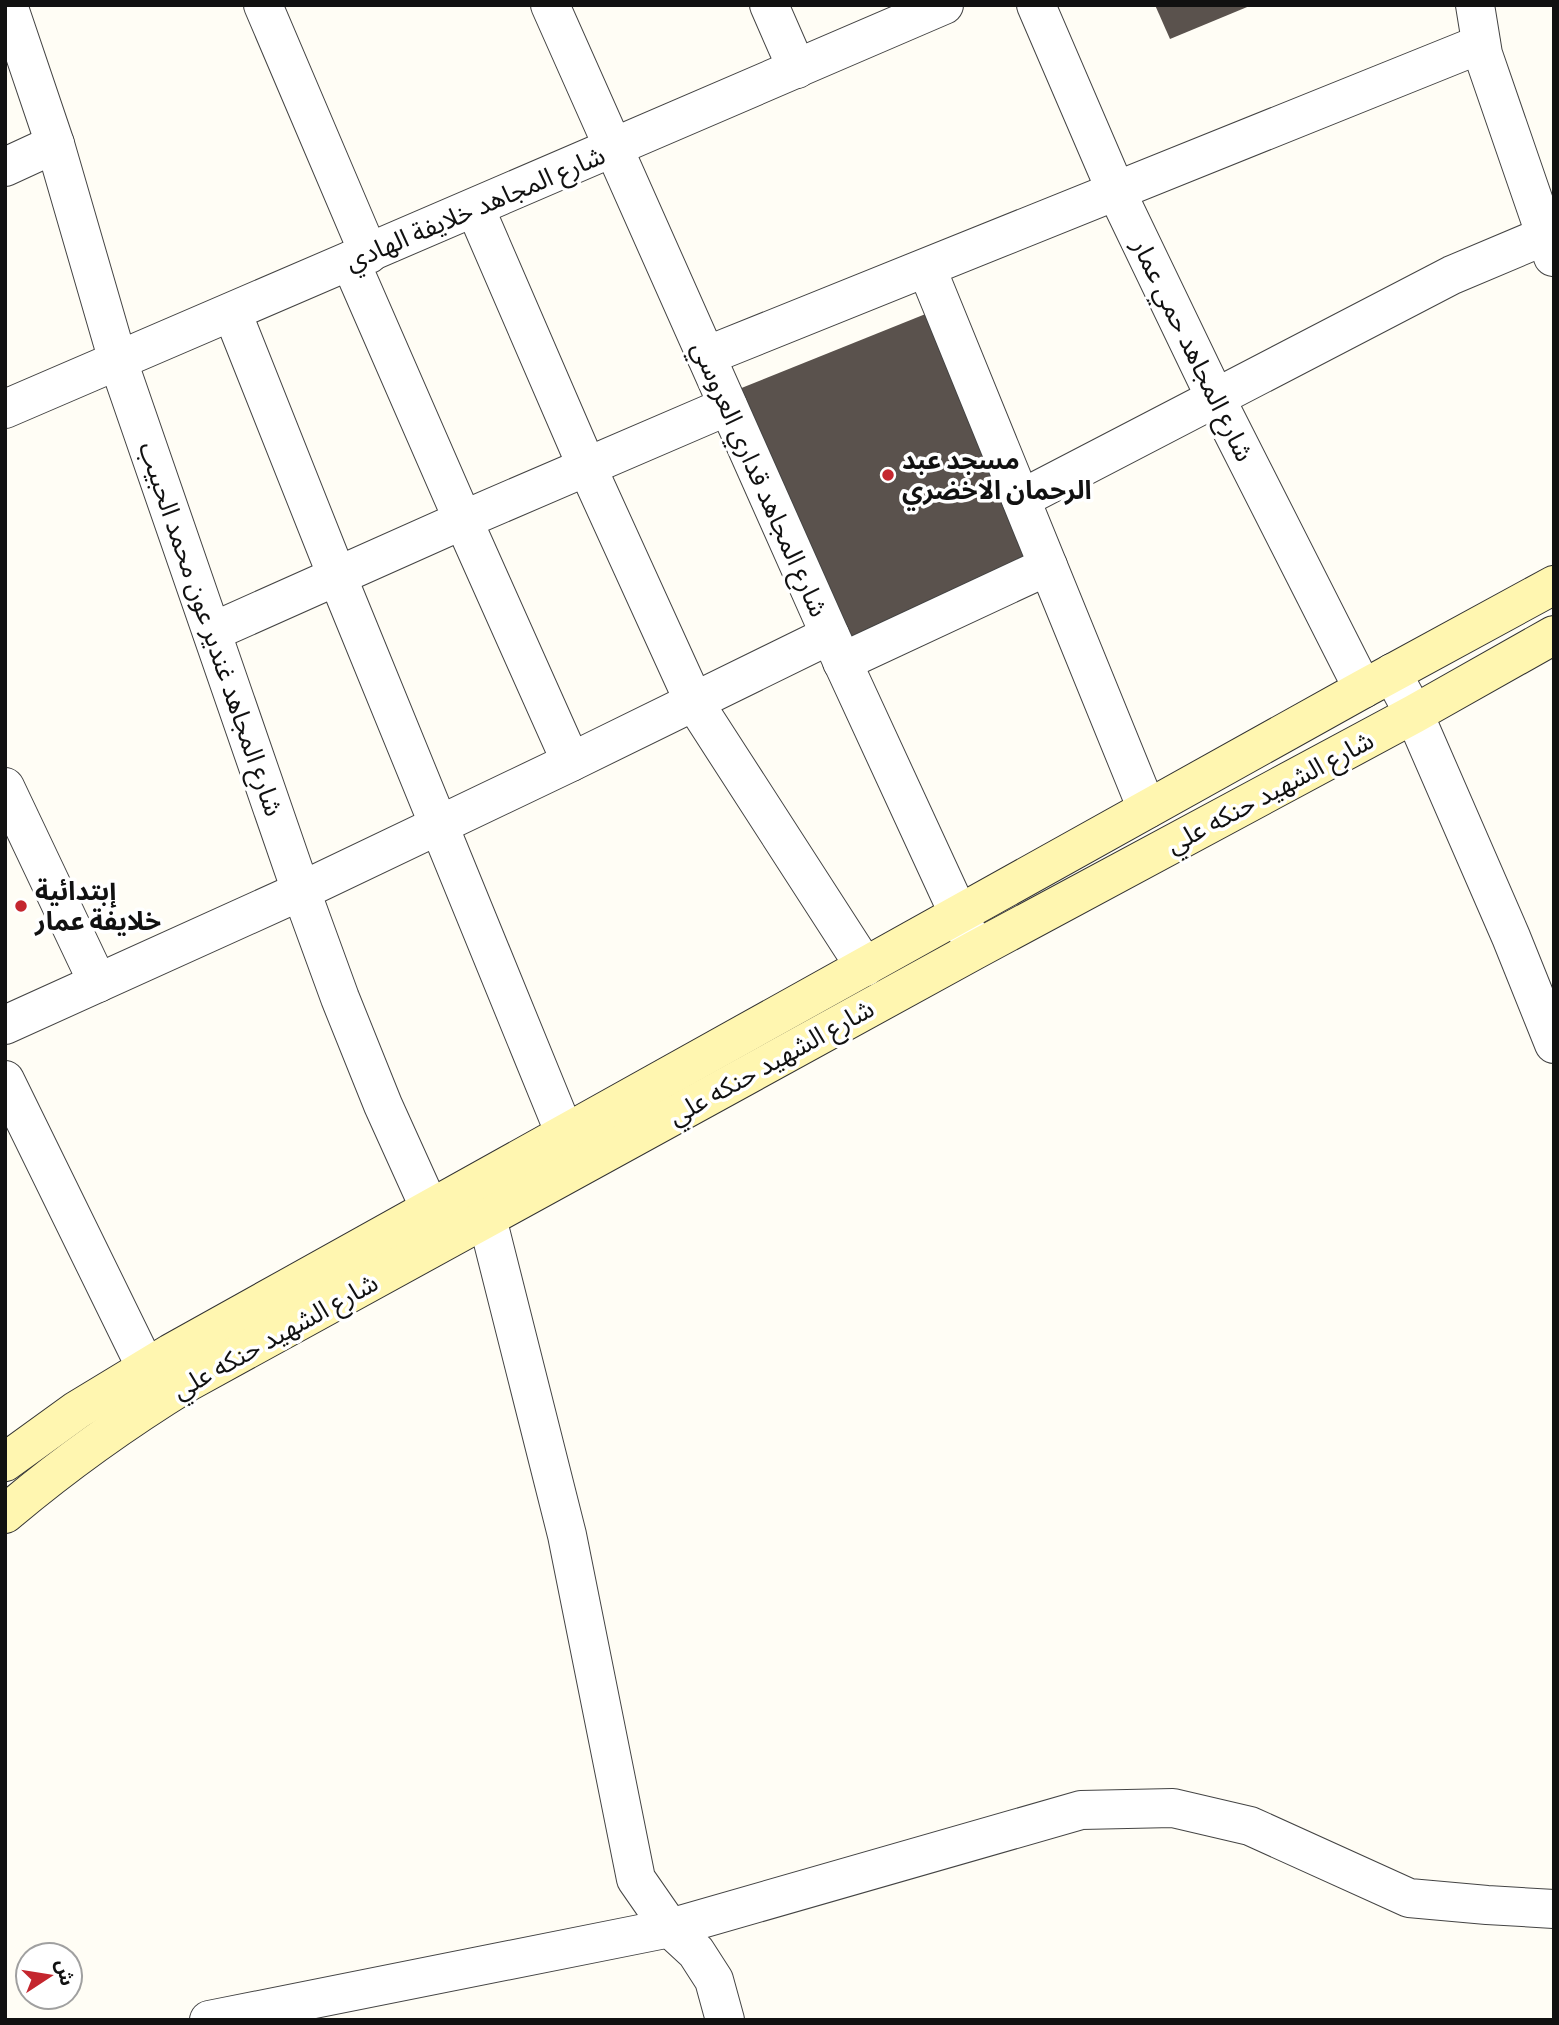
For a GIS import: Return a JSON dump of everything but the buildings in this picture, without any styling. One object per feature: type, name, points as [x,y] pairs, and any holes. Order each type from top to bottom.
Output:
[{"type":"main road","name":"شارع الشهيد حنكه علي","points":[[5,1514],[54,1473],[142,1410],[437,1225],[565,1134],[1554,585]]},
{"type":"main road","name":"شارع الشهيد حنكه علي","points":[[5,1461],[77,1410],[146,1368],[437,1225],[487,1218],[975,950],[1414,714],[1554,635]]},
{"type":"street","points":[[263,5],[463,520],[571,762]]},
{"type":"street","name":"شارع المجاهد قداري العروسي","points":[[550,5],[836,648],[975,950]]},
{"type":"street","points":[[769,5],[797,69]]},
{"type":"street","name":"شارع المجاهد خلايفة الهادي","points":[[5,409],[944,5]]},
{"type":"street","name":"شارع المجاهد حمي عمار","points":[[1037,5],[1115,191],[1215,397],[1377,681],[1414,714],[1511,937],[1554,1044]]},
{"type":"street","points":[[1021,499],[1452,275],[1551,242],[1481,44],[1475,5]]},
{"type":"street","name":"شارع المجاهد غندير عون محمد الحبيب","points":[[15,7],[118,361],[301,891],[383,1105],[437,1225]]},
{"type":"street","points":[[706,356],[1481,44]]},
{"type":"street","points":[[5,167],[55,144]]},
{"type":"street","points":[[475,208],[587,467],[694,702],[865,967]]},
{"type":"street","points":[[927,268],[1147,809]]},
{"type":"street","points":[[232,312],[565,1134]]},
{"type":"street","points":[[212,632],[728,406]]},
{"type":"street","points":[[5,1025],[301,891],[694,702],[1048,566]]},
{"type":"street","points":[[5,787],[98,983]]},
{"type":"street","points":[[5,1080],[146,1368]]},
{"type":"street","points":[[487,1218],[566,1535],[636,1879],[670,1928],[696,1952],[714,1980],[725,2020]]},
{"type":"street","points":[[209,2020],[670,1928],[1081,1810],[1173,1808],[1250,1826],[1409,1898],[1554,1909]]},
{"type":"place","name":"مسجد عبد الرحمان الاخضري","points":[[888,475]]},
{"type":"place","name":"إبتدائية خلايفة عمار","points":[[21,906]]}]
